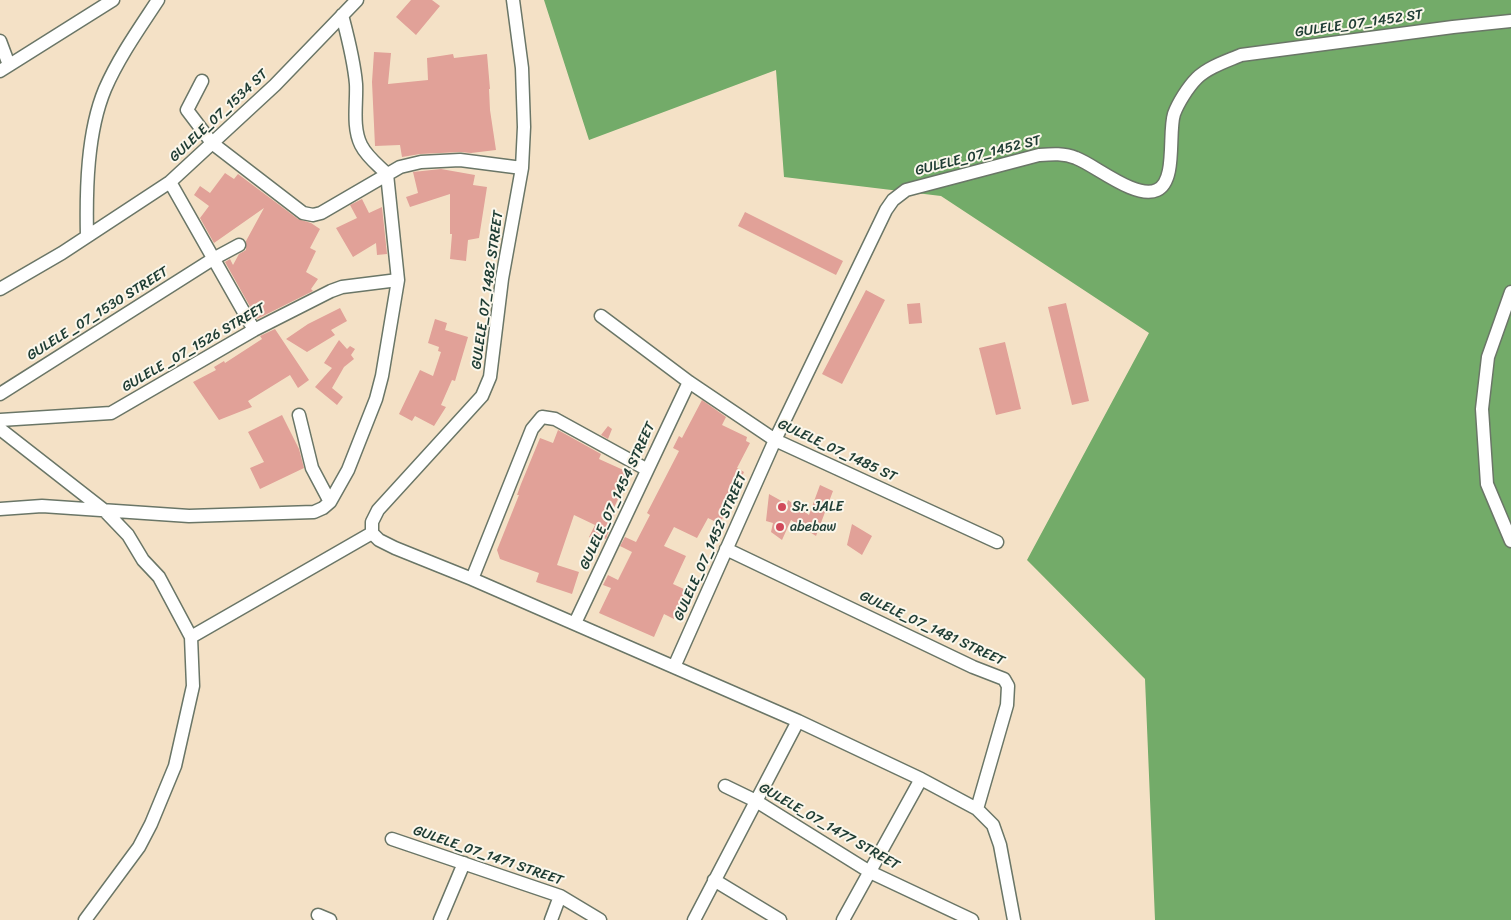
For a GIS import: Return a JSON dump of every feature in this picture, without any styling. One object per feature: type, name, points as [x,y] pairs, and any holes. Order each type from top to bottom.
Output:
[{"type":"street","points":[[0,41],[4,68],[113,0]]},
{"type":"street","points":[[87,236],[86,200],[96,120],[105,90],[117,65],[158,0]]},
{"type":"street","name":"GULELE_07_1534 ST","points":[[0,289],[62,253],[170,182],[276,85],[357,0]]},
{"type":"street","name":"GULELE_07_1482 STREET","points":[[372,533],[372,522],[378,510],[482,396],[490,377],[502,280],[522,168],[524,127],[522,68],[513,0]]},
{"type":"street","points":[[0,509],[42,506],[189,516],[314,512],[330,502],[348,470],[376,399],[382,376],[398,280],[387,174],[370,158],[360,144],[356,124],[356,86],[353,54],[342,15]]},
{"type":"street","name":"GULELE_07_1452 ST","points":[[775,440],[886,210],[906,190],[1039,155],[1060,153],[1078,158],[1132,188],[1146,191],[1157,190],[1166,181],[1169,170],[1174,114],[1197,78],[1219,65],[1241,55],[1511,21]]},
{"type":"street","points":[[202,81],[187,110],[212,144],[304,214],[313,215],[321,213],[400,167],[421,162],[460,160],[522,168]]},
{"type":"street","points":[[170,182],[254,330]]},
{"type":"street","name":"GULELE _07_1530 STREET","points":[[0,394],[213,259],[239,245]]},
{"type":"street","name":"GULELE _07_1526 STREET","points":[[0,420],[111,413],[254,330],[342,287],[398,280]]},
{"type":"street","points":[[1511,292],[1488,357],[1482,410],[1487,484],[1511,541]]},
{"type":"street","name":"GULELE_07_1485 ST","points":[[601,316],[689,382],[775,440],[997,542]]},
{"type":"street","name":"GULELE_07_1454 STREET","points":[[575,623],[646,469],[689,382]]},
{"type":"street","points":[[300,416],[312,468],[330,502]]},
{"type":"street","points":[[472,579],[532,428],[542,417],[555,419],[646,469]]},
{"type":"street","points":[[0,428],[106,511],[128,535],[144,560],[159,577],[191,637],[193,686],[175,766],[151,824],[139,847],[85,920]]},
{"type":"street","name":"GULELE_07_1452 STREET","points":[[674,668],[775,440]]},
{"type":"street","points":[[191,637],[372,533],[379,540],[395,548],[575,623],[798,721],[977,808],[993,825],[1000,845],[1014,920]]},
{"type":"street","name":"GULELE_07_1481 STREET","points":[[726,549],[973,667],[1004,679],[1008,686],[1007,705],[977,808]]},
{"type":"street","points":[[694,920],[798,721]]},
{"type":"street","points":[[843,920],[920,779]]},
{"type":"street","name":"GULELE_07_1477 STREET","points":[[724,786],[756,801],[870,872],[972,920]]},
{"type":"street","name":"GULELE_07_1471 STREET","points":[[392,839],[560,896],[600,920]]},
{"type":"street","points":[[440,920],[464,863]]},
{"type":"street","points":[[714,880],[780,920]]},
{"type":"street","points":[[552,920],[560,896]]},
{"type":"green space","points":[[544,0],[1511,0],[1511,920],[1155,920],[1145,679],[1027,560],[1149,333],[941,196],[784,177],[776,70],[589,140]]},
{"type":"building","points":[[411,0],[432,0],[440,6],[416,35],[396,17]]},
{"type":"building","points":[[374,52],[391,53],[388,84],[428,80],[427,58],[453,54],[454,58],[487,54],[490,110],[496,150],[471,153],[420,154],[402,157],[400,145],[375,146],[372,82]]},
{"type":"building","points":[[441,169],[475,175],[473,185],[487,187],[479,238],[468,240],[466,261],[450,259],[452,234],[450,234],[450,194],[410,207],[406,197],[418,193],[413,172]]},
{"type":"building","points":[[225,173],[234,179],[238,174],[298,219],[311,223],[320,229],[310,248],[316,251],[306,272],[318,279],[311,289],[313,291],[257,319],[225,262],[230,259],[233,265],[239,254],[246,250],[246,241],[264,208],[214,243],[200,218],[209,206],[194,195],[200,186],[210,193]]},
{"type":"building","points":[[362,199],[369,213],[382,207],[387,254],[377,255],[376,243],[353,257],[336,228],[357,218],[350,205]]},
{"type":"building","points":[[745,212],[843,261],[836,275],[738,226]]},
{"type":"building","points":[[866,290],[885,300],[842,384],[822,374]]},
{"type":"building","points":[[920,303],[922,323],[909,324],[907,304]]},
{"type":"building","points":[[1066,303],[1089,401],[1072,405],[1048,307]]},
{"type":"building","points":[[340,308],[347,321],[331,330],[335,335],[307,352],[286,339],[308,324]]},
{"type":"building","points":[[435,319],[447,323],[445,330],[468,337],[455,381],[452,380],[441,405],[446,407],[434,426],[415,416],[412,421],[399,414],[420,370],[433,376],[441,352],[438,351],[439,347],[428,343]]},
{"type":"building","points":[[275,329],[309,380],[298,388],[290,375],[248,401],[252,407],[219,420],[193,382],[216,370],[214,367],[224,361],[225,363],[262,339],[260,336]]},
{"type":"building","points":[[339,340],[347,349],[350,346],[355,349],[351,355],[354,359],[344,367],[332,388],[343,397],[337,405],[315,387],[332,368],[324,363]]},
{"type":"building","points":[[1005,342],[1021,409],[996,415],[979,348]]},
{"type":"building","points":[[702,400],[726,417],[722,425],[747,437],[746,441],[750,443],[737,468],[744,472],[720,524],[708,518],[697,538],[674,527],[664,546],[686,556],[673,584],[686,590],[674,619],[664,614],[654,637],[599,613],[611,588],[603,585],[608,575],[618,580],[632,552],[620,546],[625,537],[636,542],[650,515],[647,513],[679,451],[673,448],[679,436],[682,438]]},
{"type":"building","points":[[282,415],[299,449],[304,468],[260,489],[250,468],[264,462],[248,432]]},
{"type":"building","points":[[608,426],[612,429],[608,439],[601,435]]},
{"type":"building","points":[[558,430],[601,454],[599,459],[630,473],[612,512],[615,513],[606,539],[603,538],[600,542],[589,537],[595,525],[574,515],[557,565],[579,572],[572,594],[536,582],[539,573],[500,559],[497,550],[540,438],[553,443]]},
{"type":"building","points":[[820,485],[833,491],[816,536],[791,520],[782,540],[771,532],[773,523],[766,521],[769,494],[787,504],[788,500],[809,515]]},
{"type":"building","points":[[852,524],[872,536],[862,555],[847,545]]},
{"type":"place","name":"Sr. JALE","points":[[782,507]]},
{"type":"place","name":"abebaw","points":[[780,527]]}]
